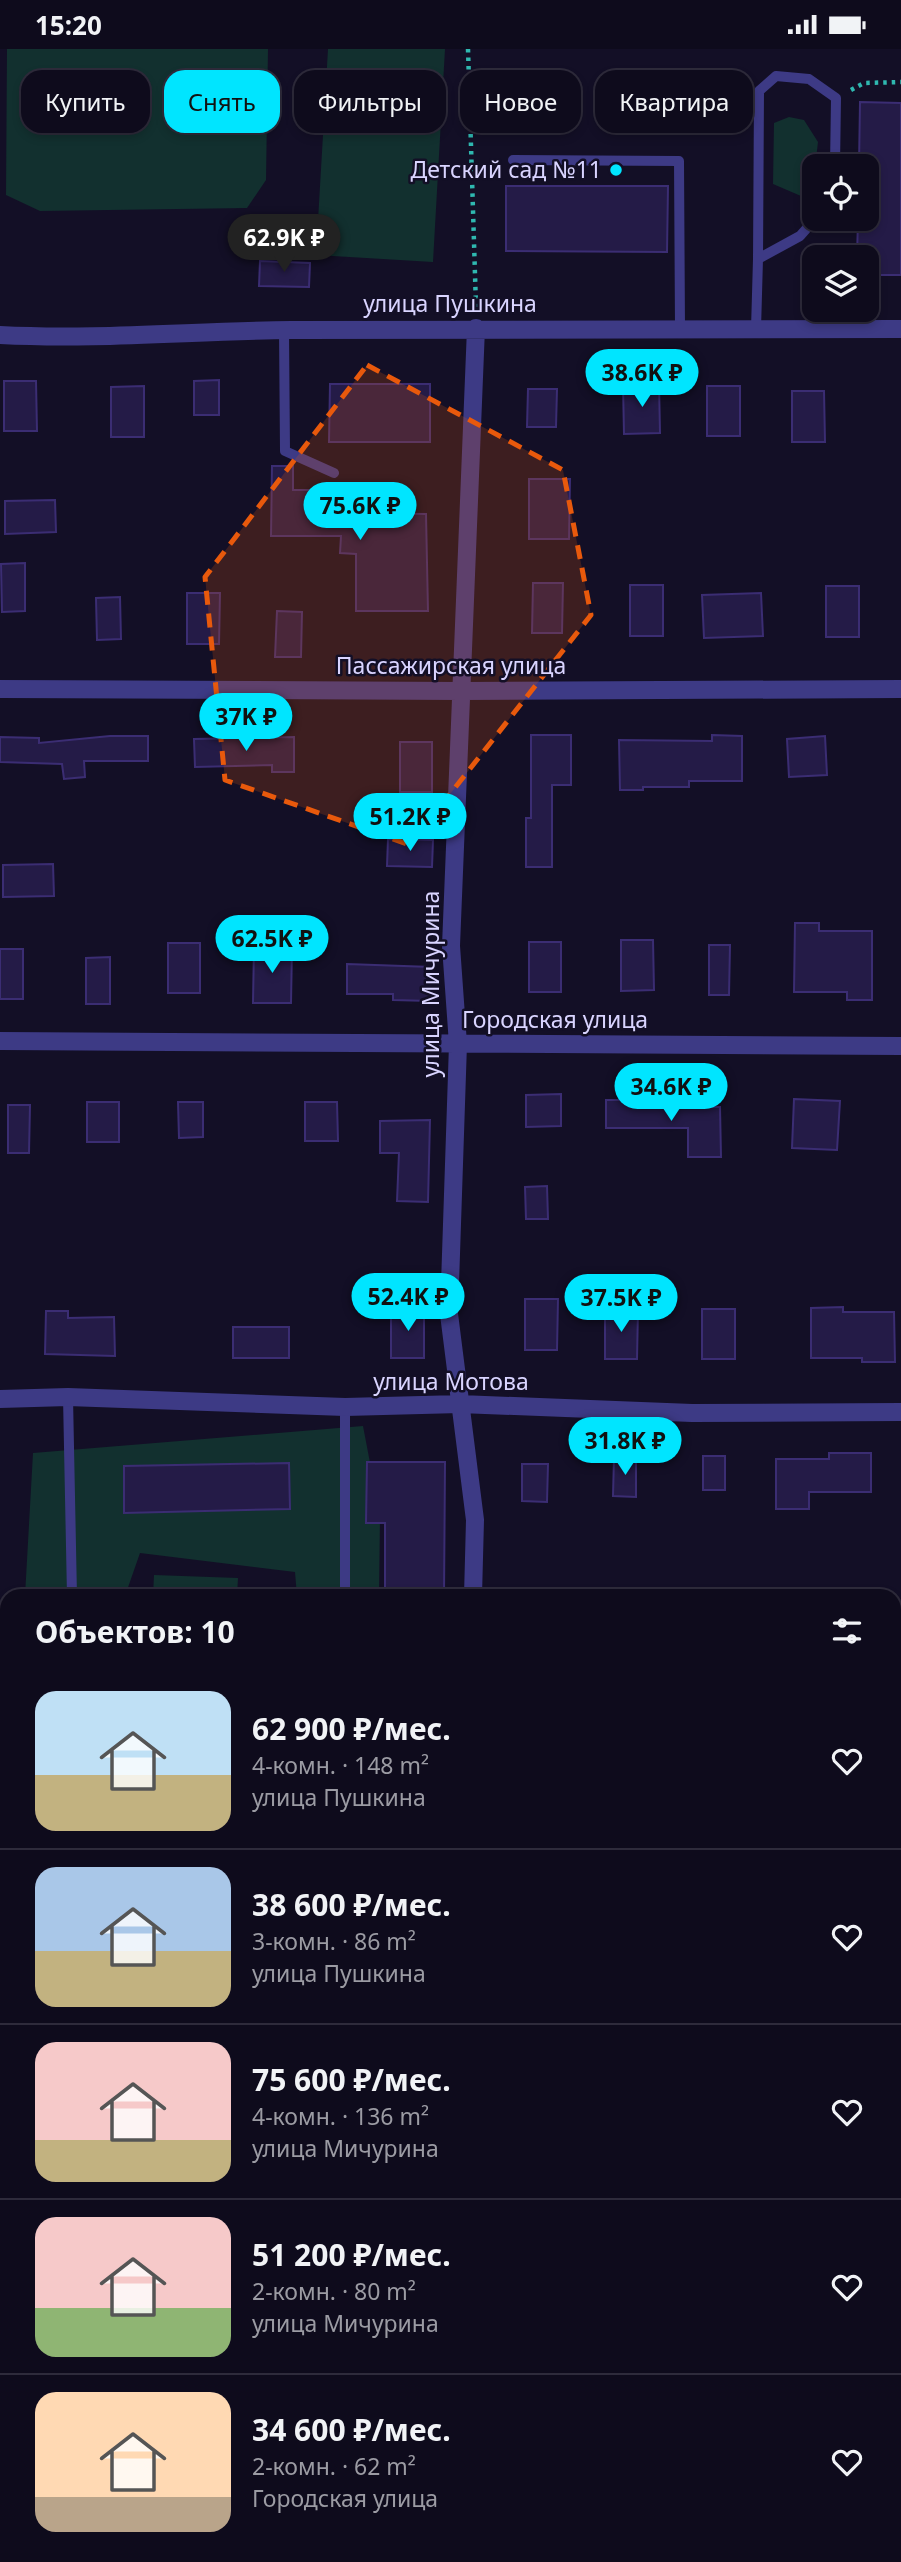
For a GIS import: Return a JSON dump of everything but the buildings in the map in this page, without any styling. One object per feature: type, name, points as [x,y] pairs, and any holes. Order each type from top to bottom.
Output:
[{"type":"street","name":"улица Пушкина","points":[[0,335],[476,328],[901,329]]},
{"type":"street","name":"улица Мичурина","points":[[473,1589],[475,1520],[449,1314],[458,1044],[451,946],[476,328]]},
{"type":"street","name":"Пассажирская улица","points":[[0,689],[901,689]]},
{"type":"street","name":"Городская улица","points":[[0,1041],[901,1046]]},
{"type":"street","name":"улица Мотова","points":[[0,1399],[68,1397],[345,1407],[460,1404],[692,1413],[901,1412]]},
{"type":"lane","points":[[756,329],[759,91],[776,76],[809,79],[836,98],[835,154]]},
{"type":"lane","points":[[513,160],[679,161],[680,328]]},
{"type":"lane","points":[[758,258],[805,231]]},
{"type":"lane","points":[[284,330],[285,451],[334,474]]},
{"type":"lane","points":[[68,1397],[72,1589]]},
{"type":"lane","points":[[345,1407],[345,1589]]},
{"type":"path","points":[[468,49],[476,328]]},
{"type":"path","points":[[836,98],[864,83],[901,82]]},
{"type":"highlighted area","points":[[367,365],[563,470],[591,615],[410,845],[225,780],[205,577]]},
{"type":"green space","points":[[7,49],[268,49],[268,70],[164,70],[164,133],[267,133],[266,180],[247,208],[40,211],[6,195]]},
{"type":"green space","points":[[328,49],[445,49],[444,70],[327,70]]},
{"type":"green space","points":[[789,117],[804,120],[818,142],[817,154],[802,154],[802,196],[773,184],[774,123]]},
{"type":"green space","points":[[323,133],[440,133],[433,262],[316,255]]},
{"type":"green space","points":[[363,1426],[380,1515],[379,1589],[296,1589],[295,1572],[140,1553],[127,1589],[25,1589],[33,1453]]},
{"type":"green space","points":[[154,1575],[238,1578],[237,1589],[153,1589]]},
{"type":"place","name":"Детский сад №11","points":[[616,170]]}]
